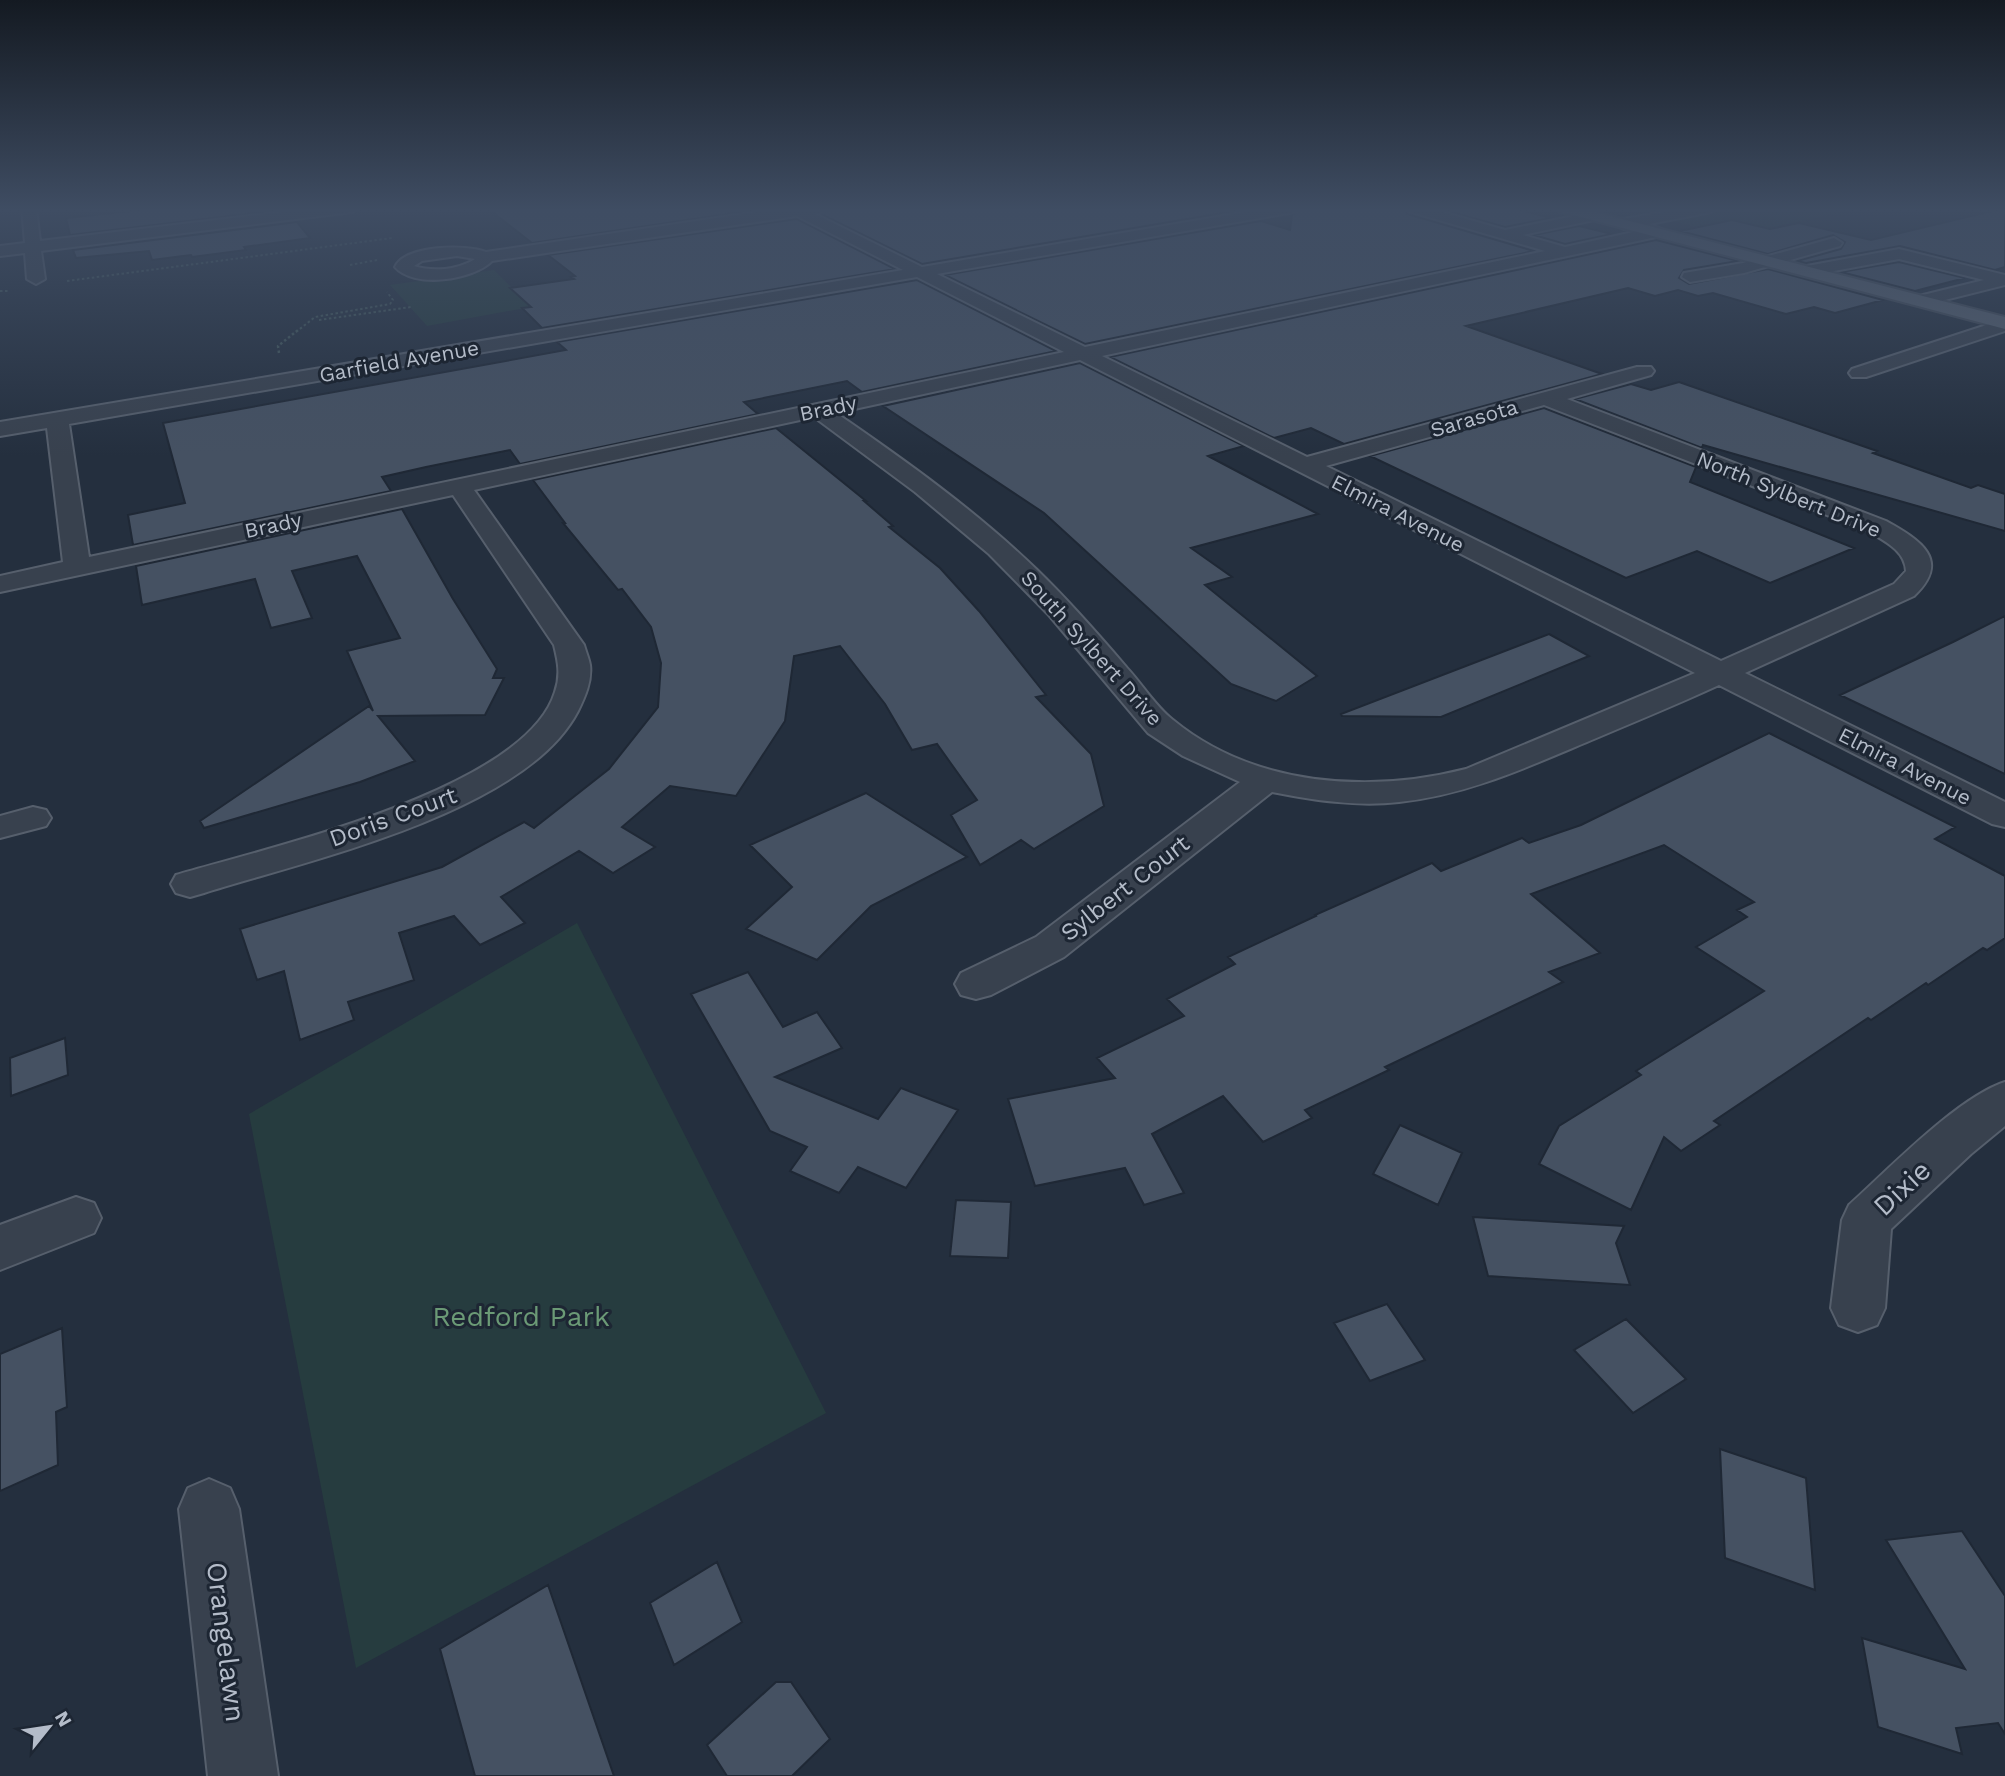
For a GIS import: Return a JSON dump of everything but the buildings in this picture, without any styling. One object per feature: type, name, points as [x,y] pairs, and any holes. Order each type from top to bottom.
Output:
[{"type":"main road","points":[[1883,291],[2005,324]]},
{"type":"street","name":"Garfield Avenue","points":[[0,429],[809,291]]},
{"type":"street","name":"Elmira Avenue","points":[[957,291],[2005,816]]},
{"type":"street","name":"Brady","points":[[0,584],[1377,291]]},
{"type":"street","points":[[1921,301],[1961,291]]},
{"type":"street","points":[[1859,373],[2005,324]]},
{"type":"street","points":[[447,353],[457,338],[484,327]]},
{"type":"street","name":"Sarasota","points":[[1304,465],[1644,371]]},
{"type":"street","name":"North Sylbert Drive","points":[[1545,398],[1860,519],[1895,537],[1919,560],[1921,571],[1917,581],[1904,590],[1720,673]]},
{"type":"street","name":"South Sylbert Drive","points":[[818,410],[922,485],[985,536],[1062,611],[1160,726],[1208,757],[1266,779],[1314,789],[1366,794],[1408,792],[1454,784],[1720,673]]},
{"type":"street","points":[[57,419],[77,567]]},
{"type":"street","name":"Doris Court","points":[[190,884],[430,808],[498,772],[534,744],[556,721],[571,693],[575,667],[569,645],[459,486]]},
{"type":"street","name":"Sylbert Court","points":[[976,984],[1050,947],[1266,779]]},
{"type":"street","name":"Dixie","points":[[1858,1308],[1867,1220],[1954,1140],[2005,1100]]},
{"type":"street","points":[[0,1248],[76,1218]]},
{"type":"street","name":"Orangelawn","points":[[209,1509],[243,1776]]},
{"type":"path","points":[[280,360],[278,346],[311,320],[390,304],[393,300],[387,291]]},
{"type":"path","points":[[311,320],[411,307]]},
{"type":"green space","points":[[395,291],[515,291],[531,307],[427,326]]},
{"type":"green space","name":"Redford Park","points":[[577,923],[826,1413],[356,1668],[249,1114]]}]
